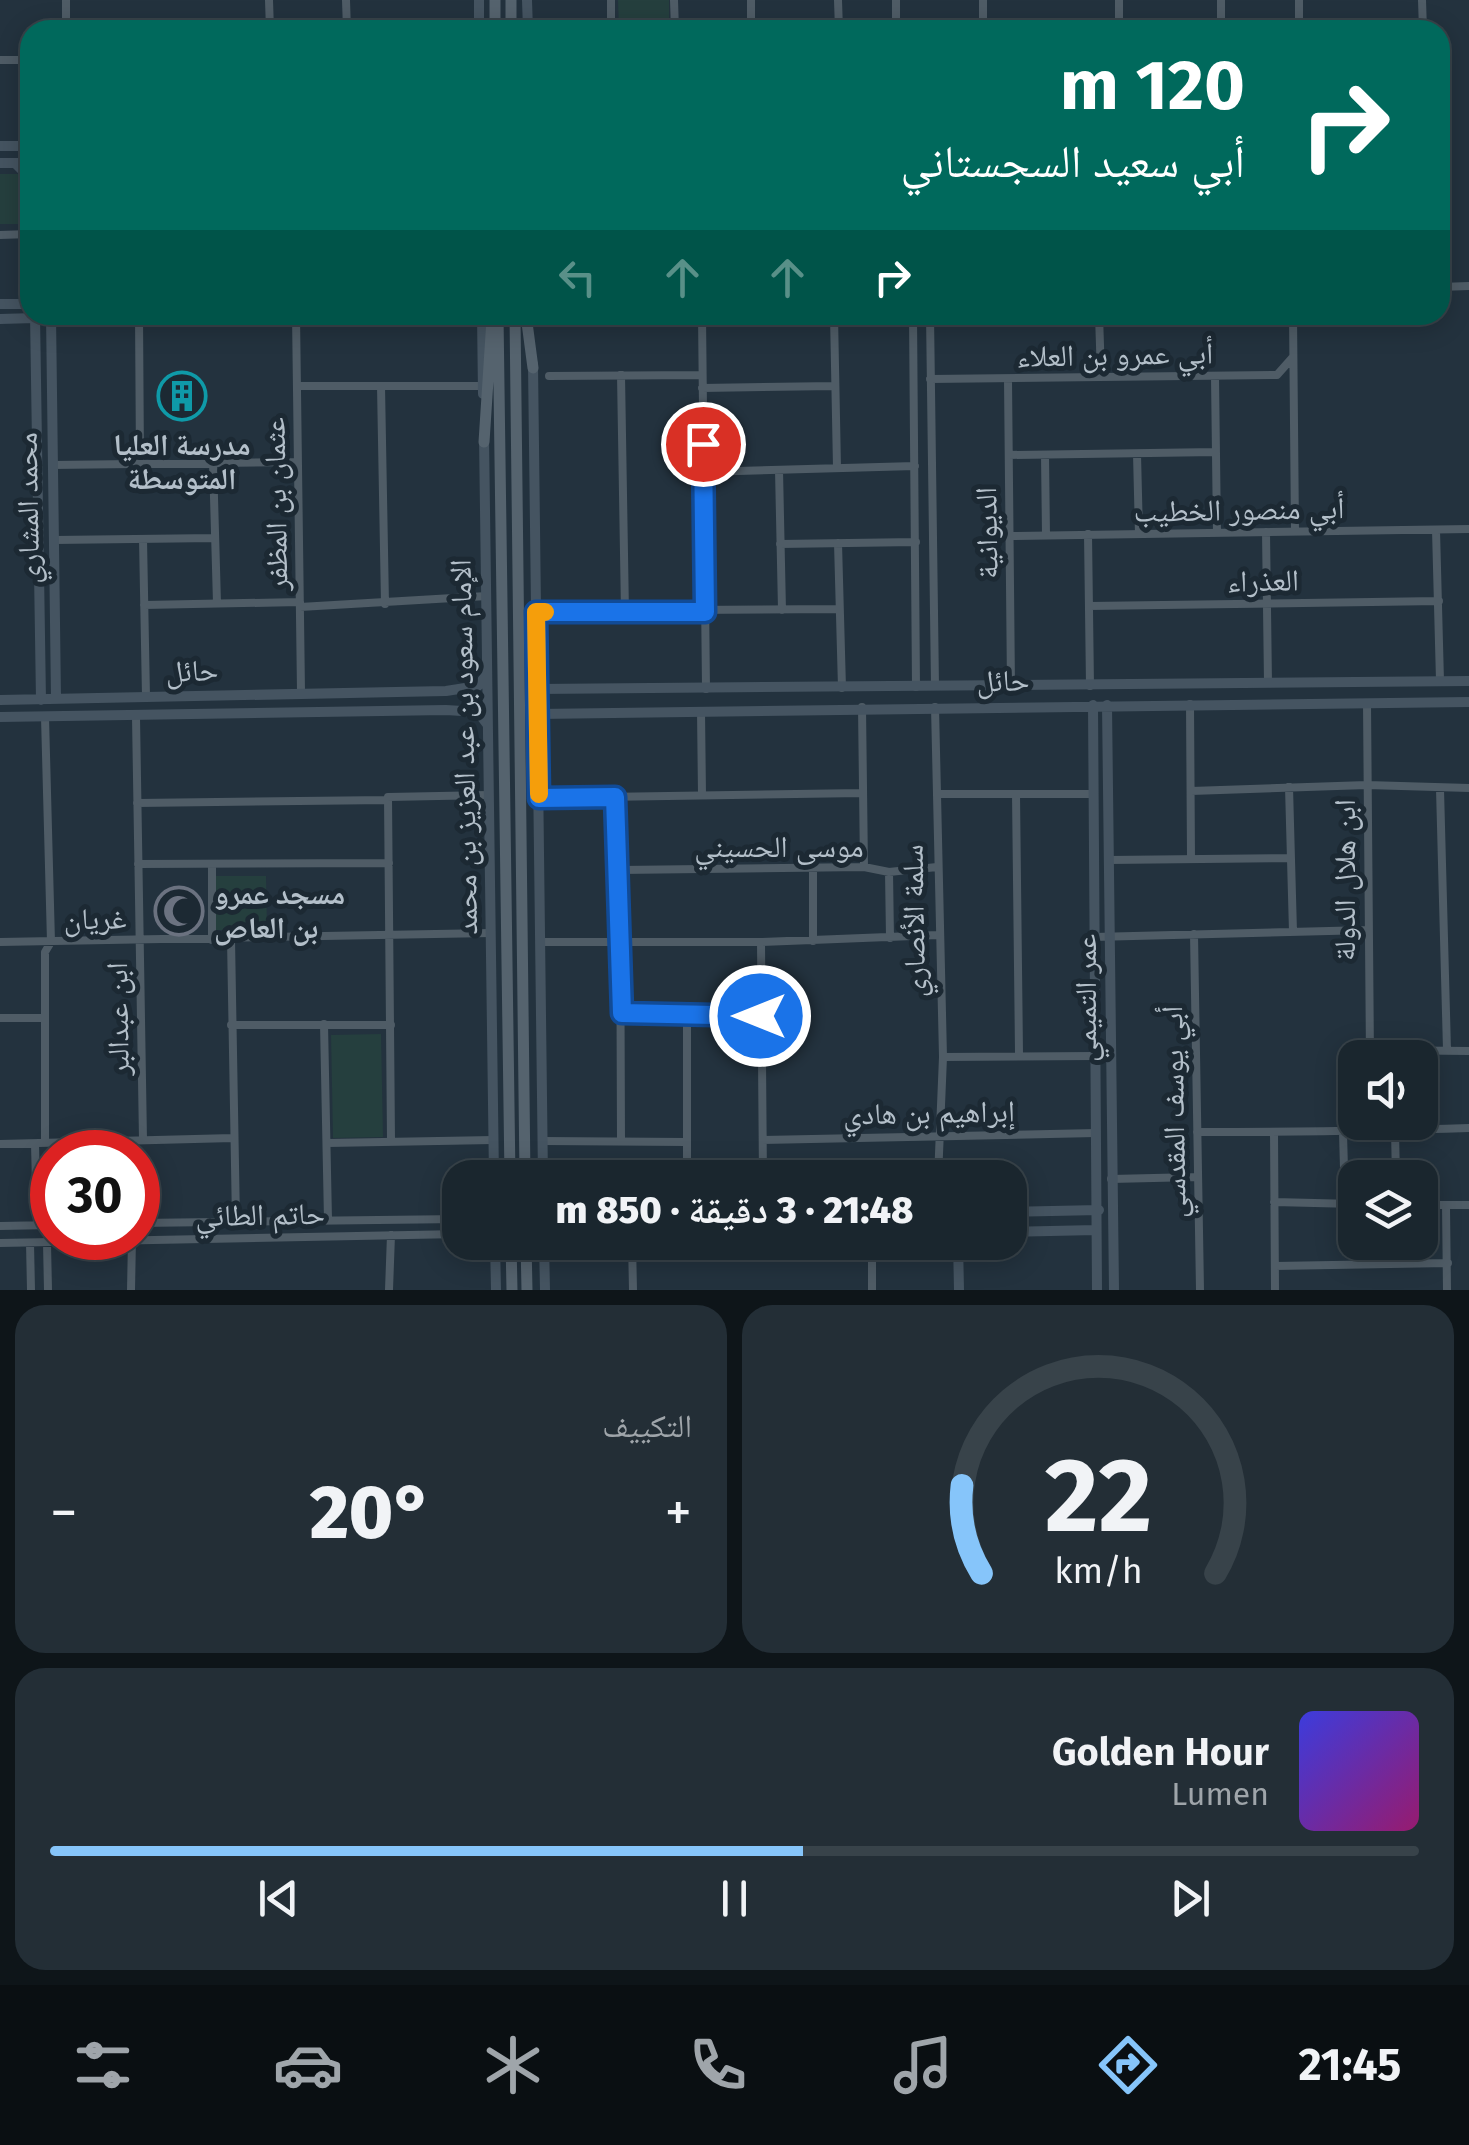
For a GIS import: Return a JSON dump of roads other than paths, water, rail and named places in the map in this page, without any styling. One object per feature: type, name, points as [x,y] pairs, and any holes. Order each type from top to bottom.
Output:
[{"type":"main road","points":[[484,442],[494,325]]},
{"type":"main road","name":"الإمام سعود بن عبد العزيز بن محمد","points":[[495,325],[510,1160]]},
{"type":"main road","name":"الإمام سعود بن عبد العزيز بن محمد","points":[[515,325],[525,1160]]},
{"type":"main road","points":[[530,325],[532,368]]},
{"type":"main road","points":[[511,1260],[512,1290]]},
{"type":"main road","points":[[526,1260],[527,1290]]},
{"type":"street","points":[[0,163],[20,163]]},
{"type":"street","points":[[15,163],[20,168]]},
{"type":"street","points":[[13,318],[20,312]]},
{"type":"street","points":[[0,319],[20,318]]},
{"type":"street","name":"محمد المشاري","points":[[35,325],[40,700]]},
{"type":"street","name":"محمد المشاري","points":[[51,325],[56,700]]},
{"type":"street","points":[[139,325],[140,462]]},
{"type":"street","name":"عثمان بن المظفر","points":[[296,325],[301,692]]},
{"type":"street","name":"الإمام سعود بن عبد العزيز بن محمد","points":[[482,325],[494,1160]]},
{"type":"street","points":[[702,325],[706,688]]},
{"type":"street","points":[[834,325],[836,468]]},
{"type":"street","points":[[912,325],[916,686]]},
{"type":"street","points":[[930,325],[935,686]]},
{"type":"street","points":[[1099,325],[1101,376]]},
{"type":"street","points":[[1293,325],[1295,530]]},
{"type":"street","name":"أبي عمرو بن العلاء","points":[[930,380],[1277,375],[1293,358]]},
{"type":"street","points":[[532,368],[543,1160]]},
{"type":"street","points":[[548,376],[702,375]]},
{"type":"street","points":[[621,376],[625,612]]},
{"type":"street","points":[[1215,376],[1217,533]]},
{"type":"street","name":"الديوانية","points":[[1008,378],[1011,687]]},
{"type":"street","points":[[297,386],[482,386]]},
{"type":"street","points":[[381,386],[386,604]]},
{"type":"street","points":[[702,388],[835,386]]},
{"type":"street","points":[[1009,456],[1216,452]]},
{"type":"street","points":[[1137,454],[1139,534]]},
{"type":"street","points":[[1045,455],[1046,535]]},
{"type":"street","points":[[213,462],[216,604]]},
{"type":"street","points":[[38,466],[298,462]]},
{"type":"street","points":[[703,472],[915,466]]},
{"type":"street","points":[[779,470],[782,610]]},
{"type":"street","name":"أبي منصور الخطيب","points":[[1010,536],[1469,529]]},
{"type":"street","points":[[1436,530],[1440,681]]},
{"type":"street","points":[[1266,532],[1268,683]]},
{"type":"street","points":[[1088,534],[1090,686]]},
{"type":"street","points":[[54,540],[215,538]]},
{"type":"street","points":[[143,539],[146,697]]},
{"type":"street","points":[[780,544],[916,542]]},
{"type":"street","points":[[838,543],[842,688]]},
{"type":"street","points":[[144,606],[386,604],[487,596]]},
{"type":"street","name":"العذراء","points":[[1089,606],[1439,600]]},
{"type":"street","points":[[536,612],[839,610]]},
{"type":"street","points":[[460,690],[478,686],[486,679],[489,663]]},
{"type":"street","points":[[40,676],[49,688],[56,675]]},
{"type":"street","name":"حائل","points":[[538,689],[1469,681]]},
{"type":"street","points":[[458,710],[469,699],[460,690]]},
{"type":"street","name":"حائل","points":[[0,700],[460,690]]},
{"type":"street","points":[[555,690],[555,714]]},
{"type":"street","name":"ابن هلال الدولة","points":[[1367,702],[1370,1040]]},
{"type":"street","name":"حائل","points":[[538,714],[1469,702]]},
{"type":"street","points":[[1190,704],[1191,858]]},
{"type":"street","points":[[1093,705],[1099,1210],[1096,1290]]},
{"type":"street","name":"عمر التميمي","points":[[1107,705],[1114,1290]]},
{"type":"street","points":[[862,707],[864,867]]},
{"type":"street","name":"سلمة الأنصاري","points":[[935,707],[944,1057],[939,1160]]},
{"type":"street","points":[[458,710],[478,712],[490,731]]},
{"type":"street","name":"حائل","points":[[0,717],[458,710]]},
{"type":"street","points":[[701,711],[702,795]]},
{"type":"street","points":[[45,717],[51,942],[45,952],[45,1130]]},
{"type":"street","name":"ابن عبدالبر","points":[[136,717],[143,1130]]},
{"type":"street","points":[[1191,791],[1368,785],[1469,788]]},
{"type":"street","points":[[1288,787],[1293,932]]},
{"type":"street","points":[[1440,789],[1448,1050]]},
{"type":"street","points":[[539,798],[862,794]]},
{"type":"street","points":[[937,794],[1094,794]]},
{"type":"street","points":[[1016,794],[1019,1053]]},
{"type":"street","points":[[137,803],[489,795]]},
{"type":"street","points":[[615,797],[620,870],[621,1140]]},
{"type":"street","points":[[388,798],[392,1140]]},
{"type":"street","points":[[1108,860],[1290,858]]},
{"type":"street","points":[[138,864],[389,862]]},
{"type":"street","points":[[212,864],[212,940]]},
{"type":"street","points":[[813,867],[814,941]]},
{"type":"street","name":"موسى الحسيني","points":[[620,870],[864,867],[888,872],[937,868]]},
{"type":"street","points":[[888,872],[890,938]]},
{"type":"street","points":[[1094,937],[1368,930]]},
{"type":"street","name":"غريان","points":[[0,942],[491,933]]},
{"type":"street","name":"أبي يوسف المقدسي","points":[[1194,934],[1200,1290]]},
{"type":"street","points":[[540,942],[761,942],[938,935]]},
{"type":"street","points":[[230,939],[236,1221]]},
{"type":"street","points":[[761,942],[762,1160]]},
{"type":"street","points":[[622,1013],[760,1016]]},
{"type":"street","points":[[686,1160],[687,1015]]},
{"type":"street","points":[[0,1018],[44,1018]]},
{"type":"street","points":[[231,1024],[390,1025]]},
{"type":"street","points":[[324,1024],[328,1220]]},
{"type":"street","points":[[1438,1051],[1469,1051]]},
{"type":"street","points":[[944,1057],[1019,1053],[1095,1056]]},
{"type":"street","points":[[1438,1129],[1469,1128]]},
{"type":"street","points":[[1197,1132],[1338,1134]]},
{"type":"street","points":[[1274,1132],[1275,1290]]},
{"type":"street","name":"إبراهيم بن هادي","points":[[763,1140],[940,1133],[1096,1133]]},
{"type":"street","points":[[160,1140],[233,1138]]},
{"type":"street","points":[[328,1143],[493,1140]]},
{"type":"street","points":[[543,1141],[686,1142]]},
{"type":"street","points":[[0,1144],[30,1144]]},
{"type":"street","points":[[1111,1179],[1196,1177]]},
{"type":"street","points":[[1274,1202],[1338,1204]]},
{"type":"street","points":[[1438,1206],[1469,1205]]},
{"type":"street","points":[[1446,1206],[1447,1290]]},
{"type":"street","points":[[1027,1212],[1099,1210]]},
{"type":"street","name":"حاتم الطائي","points":[[160,1223],[442,1220]]},
{"type":"street","points":[[0,1226],[30,1225]]},
{"type":"street","points":[[1027,1232],[1111,1229]]},
{"type":"street","name":"حاتم الطائي","points":[[160,1239],[442,1234]]},
{"type":"street","points":[[390,1290],[391,1235]]},
{"type":"street","name":"حاتم الطائي","points":[[0,1243],[30,1243]]},
{"type":"street","points":[[30,1260],[31,1290]]},
{"type":"street","points":[[47,1260],[48,1290]]},
{"type":"street","points":[[131,1290],[132,1260]]},
{"type":"street","points":[[495,1260],[496,1290]]},
{"type":"street","points":[[544,1260],[545,1290]]},
{"type":"street","points":[[632,1260],[633,1290]]},
{"type":"street","points":[[872,1260],[872,1290]]},
{"type":"street","points":[[958,1260],[959,1290]]},
{"type":"street","points":[[1274,1266],[1448,1263]]},
{"type":"place","name":"مدرسة العليا المتوسطة","points":[[182,396]]},
{"type":"place","name":"مسجد عمرو بن العاص","points":[[179,911]]}]
